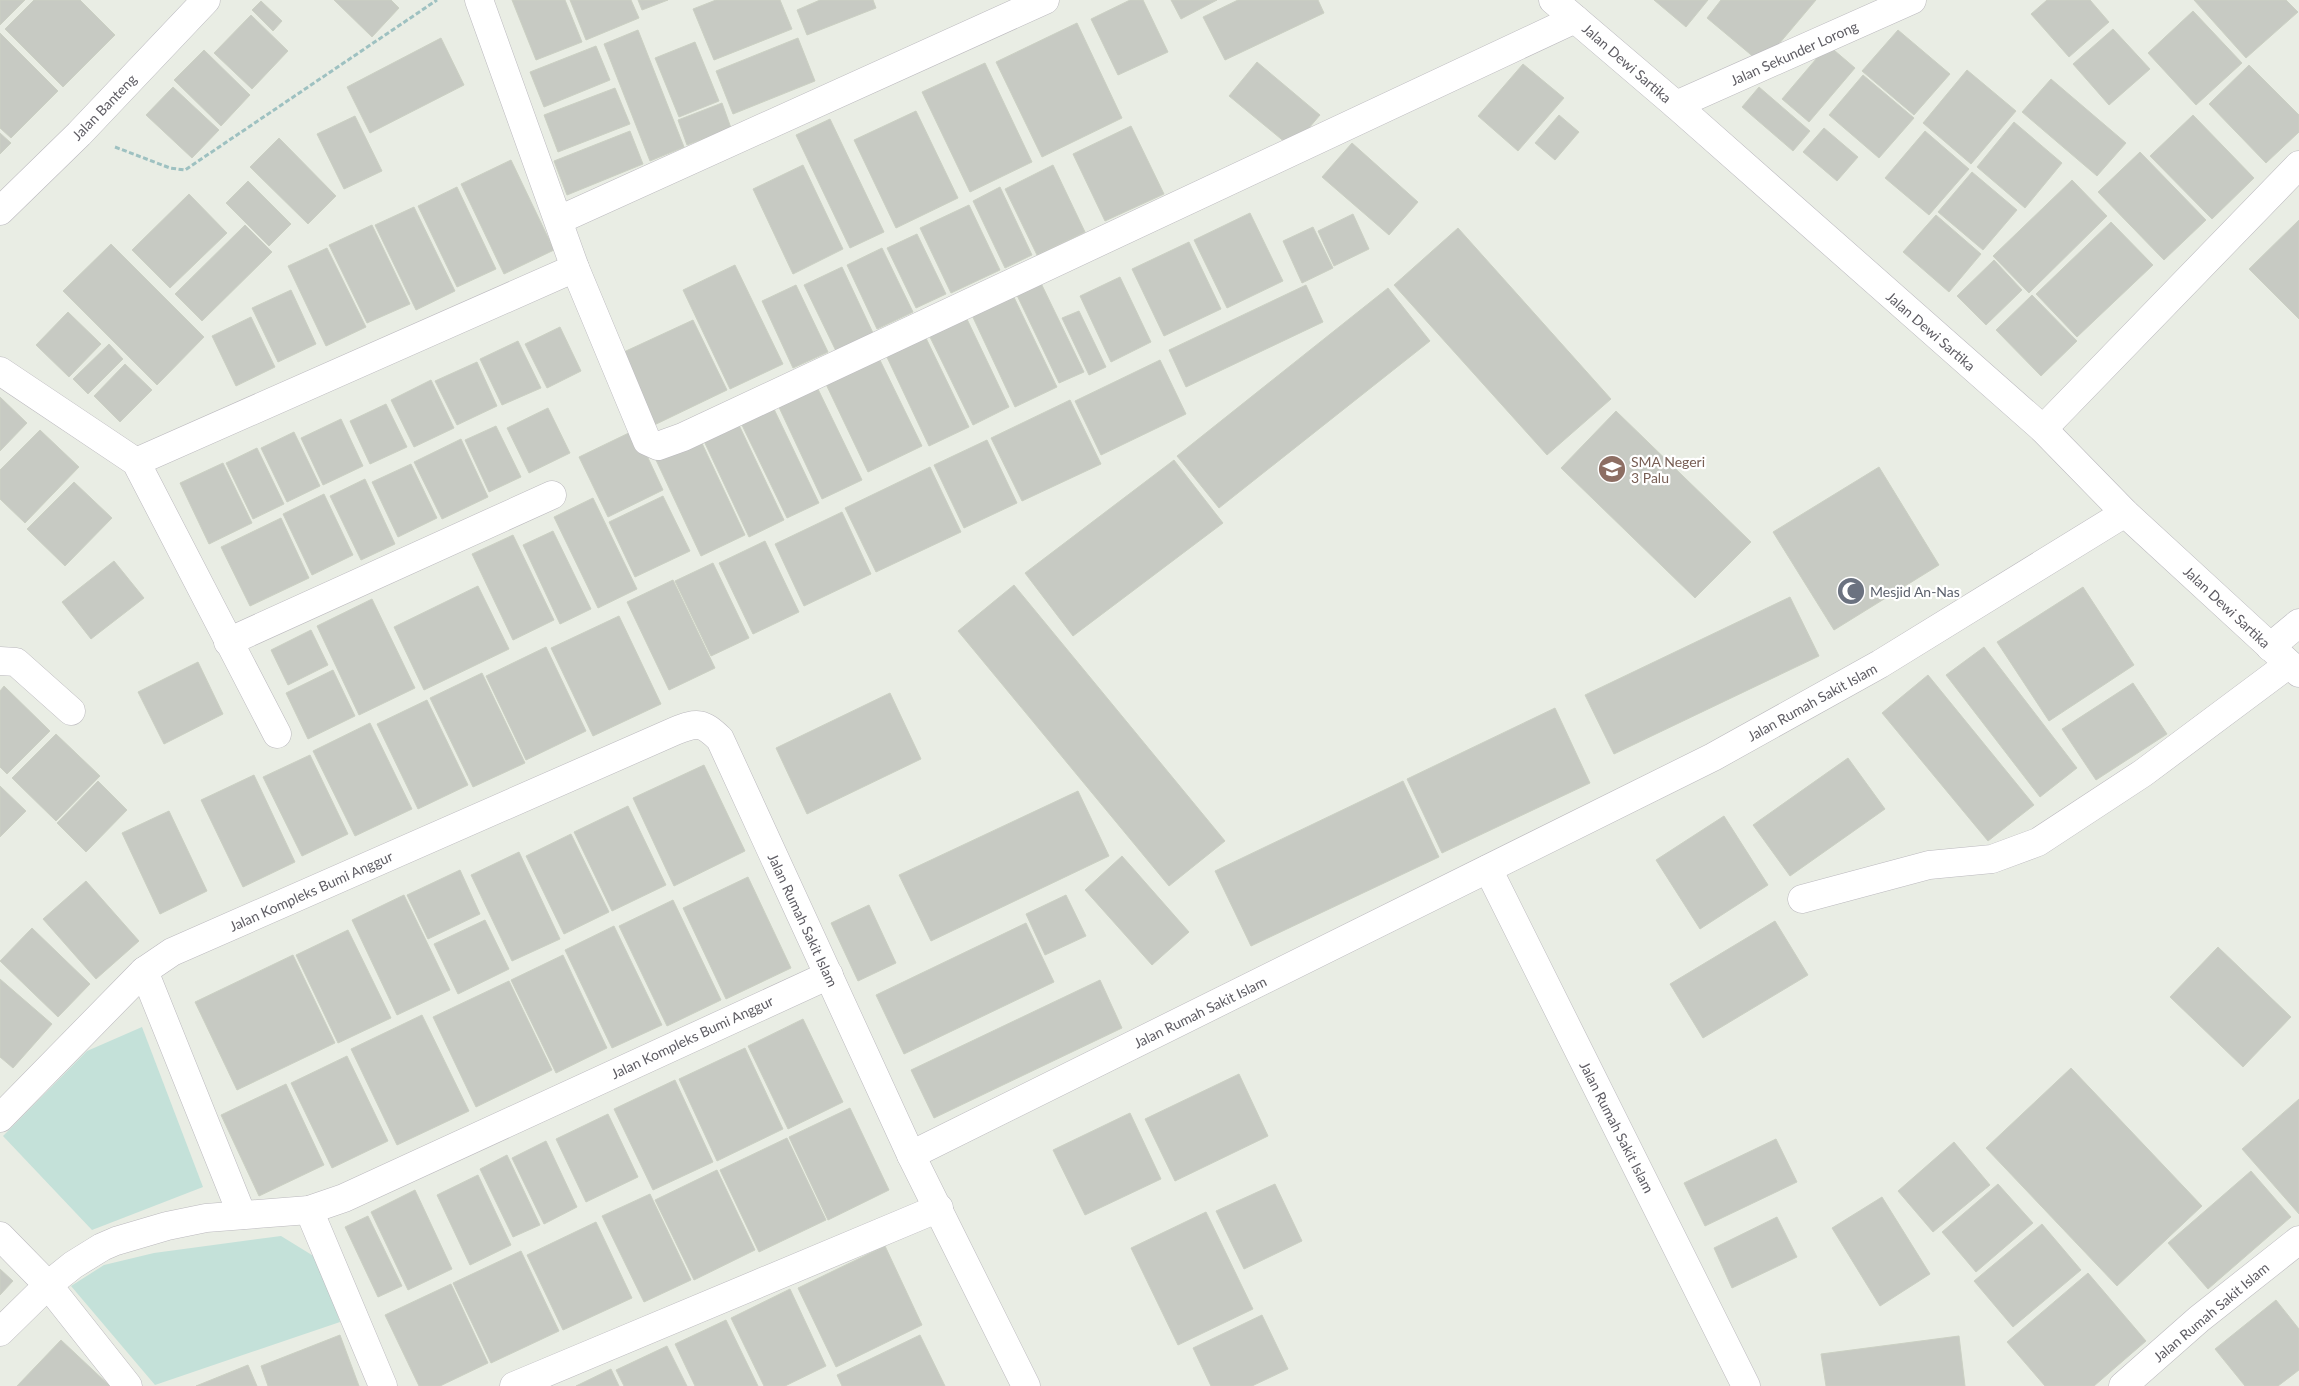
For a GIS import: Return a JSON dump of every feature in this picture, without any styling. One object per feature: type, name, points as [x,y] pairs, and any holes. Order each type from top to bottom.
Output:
[{"type":"street","name":"Jalan Banteng","points":[[0,211],[79,134],[206,0]]},
{"type":"street","points":[[479,0],[575,268],[647,441],[658,446],[664,445],[1575,19]]},
{"type":"street","points":[[559,220],[1045,0]]},
{"type":"street","name":"Jalan Dewi Sartika","points":[[1553,0],[1676,105],[2043,429],[2125,513],[2286,661]]},
{"type":"street","name":"Jalan Sekunder Lorong","points":[[1676,105],[1912,0]]},
{"type":"street","points":[[2043,429],[2299,165]]},
{"type":"street","points":[[136,462],[575,268]]},
{"type":"street","points":[[0,371],[136,462],[277,734]]},
{"type":"street","points":[[228,642],[552,495]]},
{"type":"street","name":"Jalan Rumah Sakit Islam","points":[[911,1156],[1713,757],[1811,704],[1943,626],[2125,513]]},
{"type":"street","points":[[1802,899],[1929,865],[1992,860],[2038,842],[2143,774],[2286,661],[2299,623]]},
{"type":"street","points":[[0,661],[16,662],[71,711]]},
{"type":"street","name":"Jalan Kompleks Bumi Anggur","points":[[144,971],[172,952],[675,731],[694,724],[703,725],[720,739]]},
{"type":"street","name":"Jalan Rumah Sakit Islam","points":[[720,739],[911,1156],[939,1208],[1026,1386]]},
{"type":"street","name":"Jalan Rumah Sakit Islam","points":[[1488,869],[1746,1386]]},
{"type":"street","points":[[0,1118],[144,971],[242,1215]]},
{"type":"street","name":"Jalan Kompleks Bumi Anggur","points":[[0,1332],[48,1285],[73,1265],[102,1247],[167,1226],[206,1218],[309,1210],[344,1198],[828,975]]},
{"type":"street","points":[[514,1386],[939,1208]]},
{"type":"street","points":[[309,1210],[383,1386]]},
{"type":"street","points":[[0,1236],[48,1285],[128,1386]]},
{"type":"street","name":"Jalan Rumah Sakit Islam","points":[[2123,1386],[2199,1319],[2299,1240]]},
{"type":"path","points":[[79,134],[170,168],[185,170],[437,0]]},
{"type":"shaded area","points":[[142,1027],[203,1187],[92,1230],[3,1136],[87,1051]]},
{"type":"shaded area","points":[[281,1236],[320,1260],[340,1322],[155,1385],[71,1286],[104,1265],[154,1253]]},
{"type":"building","points":[[0,0],[25,0],[0,25]]},
{"type":"building","points":[[34,0],[80,0],[115,35],[63,87],[5,29]]},
{"type":"building","points":[[334,0],[391,0],[399,8],[372,37]]},
{"type":"building","points":[[512,0],[565,0],[582,42],[536,60]]},
{"type":"building","points":[[570,0],[631,0],[639,18],[586,40]]},
{"type":"building","points":[[638,0],[668,0],[642,10]]},
{"type":"building","points":[[716,0],[780,0],[792,29],[714,60],[693,9]]},
{"type":"building","points":[[820,0],[873,0],[876,8],[807,35],[797,10]]},
{"type":"building","points":[[1130,0],[1143,0],[1168,52],[1118,75],[1091,19]]},
{"type":"building","points":[[1171,0],[1217,0],[1181,19]]},
{"type":"building","points":[[1238,0],[1318,0],[1324,13],[1225,60],[1203,17]]},
{"type":"building","points":[[1654,0],[1708,0],[1686,27]]},
{"type":"building","points":[[1721,0],[1816,0],[1762,64],[1707,18]]},
{"type":"building","points":[[2047,0],[2090,0],[2109,22],[2069,57],[2031,14]]},
{"type":"building","points":[[2194,0],[2286,0],[2298,12],[2246,58]]},
{"type":"building","points":[[261,1],[282,21],[273,31],[252,10]]},
{"type":"building","points":[[2193,11],[2242,63],[2196,105],[2148,53]]},
{"type":"building","points":[[251,15],[288,51],[252,89],[214,53]]},
{"type":"building","points":[[1077,23],[1122,118],[1042,157],[996,62]]},
{"type":"building","points":[[2113,29],[2150,69],[2109,105],[2073,64]]},
{"type":"building","points":[[638,30],[684,147],[650,161],[604,44]]},
{"type":"building","points":[[1898,30],[1950,74],[1914,115],[1862,71]]},
{"type":"building","points":[[0,33],[58,91],[11,138],[0,128]]},
{"type":"building","points":[[441,38],[464,85],[370,133],[347,87]]},
{"type":"building","points":[[798,38],[815,81],[733,114],[716,71]]},
{"type":"building","points":[[695,42],[719,101],[679,117],[655,58]]},
{"type":"building","points":[[1828,45],[1855,68],[1809,122],[1782,99]]},
{"type":"building","points":[[596,46],[610,80],[544,107],[530,72]]},
{"type":"building","points":[[204,50],[250,95],[221,126],[174,80]]},
{"type":"building","points":[[1257,62],[1320,115],[1292,148],[1229,96]]},
{"type":"building","points":[[985,63],[1032,162],[970,192],[922,92]]},
{"type":"building","points":[[1523,64],[1564,98],[1518,151],[1478,116]]},
{"type":"building","points":[[2249,65],[2299,115],[2299,132],[2266,163],[2209,104]]},
{"type":"building","points":[[1967,70],[2016,111],[1971,164],[1923,123]]},
{"type":"building","points":[[1863,75],[1914,118],[1879,158],[1829,115]]},
{"type":"building","points":[[2051,79],[2126,143],[2097,176],[2022,112]]},
{"type":"building","points":[[173,87],[219,130],[192,158],[146,115]]},
{"type":"building","points":[[1759,87],[1810,131],[1793,151],[1742,107]]},
{"type":"building","points":[[615,88],[630,124],[558,152],[544,115]]},
{"type":"building","points":[[722,103],[731,128],[687,145],[678,120]]},
{"type":"building","points":[[916,111],[958,198],[896,228],[854,140]]},
{"type":"building","points":[[1559,115],[1579,132],[1555,160],[1535,143]]},
{"type":"building","points":[[2193,115],[2254,178],[2212,219],[2150,156]]},
{"type":"building","points":[[355,116],[382,171],[344,189],[317,134]]},
{"type":"building","points":[[830,119],[884,232],[850,248],[796,135]]},
{"type":"building","points":[[2014,122],[2062,163],[2025,208],[1977,167]]},
{"type":"building","points":[[1131,126],[1164,194],[1105,221],[1073,154]]},
{"type":"building","points":[[1824,128],[1858,157],[1837,181],[1803,152]]},
{"type":"building","points":[[630,131],[643,164],[567,195],[554,161]]},
{"type":"building","points":[[1925,131],[1969,169],[1929,215],[1885,178]]},
{"type":"building","points":[[0,133],[11,143],[0,154]]},
{"type":"building","points":[[279,138],[336,196],[308,224],[250,167]]},
{"type":"building","points":[[1352,143],[1418,202],[1389,235],[1322,177]]},
{"type":"building","points":[[2140,152],[2206,220],[2164,260],[2098,192]]},
{"type":"building","points":[[511,160],[554,250],[504,274],[461,184]]},
{"type":"building","points":[[803,165],[843,249],[793,274],[753,189]]},
{"type":"building","points":[[1053,165],[1085,232],[1037,255],[1005,189]]},
{"type":"building","points":[[1972,172],[2017,210],[1983,250],[1938,212]]},
{"type":"building","points":[[2072,180],[2107,216],[2029,293],[1993,256]]},
{"type":"building","points":[[248,181],[291,224],[269,246],[226,203]]},
{"type":"building","points":[[457,187],[496,269],[457,287],[418,206]]},
{"type":"building","points":[[1000,187],[1032,255],[1005,268],[973,201]]},
{"type":"building","points":[[189,194],[227,233],[170,288],[132,250]]},
{"type":"building","points":[[969,205],[1000,270],[951,293],[920,228]]},
{"type":"building","points":[[414,207],[455,291],[416,310],[375,225]]},
{"type":"building","points":[[1250,213],[1283,281],[1227,308],[1194,240]]},
{"type":"building","points":[[1353,214],[1369,249],[1334,266],[1318,231]]},
{"type":"building","points":[[1936,215],[1981,254],[1949,292],[1903,252]]},
{"type":"building","points":[[2299,220],[2299,319],[2249,269]]},
{"type":"building","points":[[2111,222],[2153,265],[2077,337],[2036,294]]},
{"type":"building","points":[[245,225],[272,252],[202,321],[175,294]]},
{"type":"building","points":[[372,225],[410,304],[367,323],[329,245]]},
{"type":"building","points":[[1313,227],[1333,268],[1302,283],[1283,241]]},
{"type":"building","points":[[1458,228],[1611,399],[1547,455],[1394,285]]},
{"type":"building","points":[[917,234],[946,294],[916,308],[887,248]]},
{"type":"building","points":[[1189,242],[1221,309],[1164,336],[1132,269]]},
{"type":"building","points":[[111,244],[204,337],[157,385],[63,291]]},
{"type":"building","points":[[327,248],[366,327],[326,346],[288,266]]},
{"type":"building","points":[[882,248],[913,312],[877,329],[847,265]]},
{"type":"building","points":[[1994,260],[2022,290],[1986,325],[1957,296]]},
{"type":"building","points":[[735,265],[783,364],[730,389],[683,290]]},
{"type":"building","points":[[842,267],[873,333],[836,351],[804,285]]},
{"type":"building","points":[[1038,277],[1084,372],[1059,383],[1014,289]]},
{"type":"building","points":[[1120,277],[1151,342],[1111,362],[1080,296]]},
{"type":"building","points":[[796,285],[828,352],[793,368],[762,301]]},
{"type":"building","points":[[1306,285],[1323,322],[1186,387],[1169,350]]},
{"type":"building","points":[[1388,288],[1430,341],[1219,508],[1177,456]]},
{"type":"building","points":[[291,290],[316,344],[278,362],[252,308]]},
{"type":"building","points":[[1011,291],[1057,387],[1015,407],[970,311]]},
{"type":"building","points":[[2032,295],[2077,341],[2041,376],[1996,330]]},
{"type":"building","points":[[1079,311],[1106,367],[1089,375],[1062,318]]},
{"type":"building","points":[[68,312],[101,344],[69,377],[36,345]]},
{"type":"building","points":[[965,315],[1009,407],[973,425],[928,333]]},
{"type":"building","points":[[251,317],[275,367],[236,386],[212,336]]},
{"type":"building","points":[[693,320],[727,390],[648,428],[613,357]]},
{"type":"building","points":[[560,327],[581,371],[547,388],[525,344]]},
{"type":"building","points":[[924,334],[969,427],[929,446],[885,353]]},
{"type":"building","points":[[518,341],[541,388],[502,405],[480,359]]},
{"type":"building","points":[[109,344],[123,359],[88,394],[73,379]]},
{"type":"building","points":[[877,354],[922,446],[868,472],[824,380]]},
{"type":"building","points":[[1160,360],[1186,414],[1101,455],[1075,401]]},
{"type":"building","points":[[477,362],[497,406],[457,425],[435,381]]},
{"type":"building","points":[[125,364],[152,390],[120,422],[94,396]]},
{"type":"building","points":[[431,380],[454,428],[414,447],[391,400]]},
{"type":"building","points":[[816,385],[862,480],[822,499],[777,403]]},
{"type":"building","points":[[0,397],[27,423],[0,451]]},
{"type":"building","points":[[1070,400],[1101,464],[1022,501],[991,438]]},
{"type":"building","points":[[386,404],[407,447],[370,464],[350,421]]},
{"type":"building","points":[[772,405],[819,503],[787,518],[740,421]]},
{"type":"building","points":[[548,408],[570,453],[529,473],[507,428]]},
{"type":"building","points":[[1616,411],[1751,542],[1695,598],[1561,468]]},
{"type":"building","points":[[341,419],[363,466],[323,485],[301,438]]},
{"type":"building","points":[[738,423],[784,520],[749,537],[703,439]]},
{"type":"building","points":[[496,426],[521,477],[489,492],[465,440]]},
{"type":"building","points":[[40,430],[79,467],[25,523],[0,499],[0,470]]},
{"type":"building","points":[[635,430],[663,490],[608,517],[579,457]]},
{"type":"building","points":[[294,432],[320,486],[287,502],[261,448]]},
{"type":"building","points":[[461,439],[488,497],[442,519],[414,462]]},
{"type":"building","points":[[700,439],[745,535],[701,556],[656,460]]},
{"type":"building","points":[[987,440],[1017,503],[964,528],[934,465]]},
{"type":"building","points":[[257,448],[284,504],[253,519],[226,463]]},
{"type":"building","points":[[1174,460],[1223,523],[1073,636],[1025,573]]},
{"type":"building","points":[[223,463],[252,523],[209,544],[180,483]]},
{"type":"building","points":[[411,464],[437,518],[398,537],[372,482]]},
{"type":"building","points":[[930,467],[961,532],[876,572],[845,508]]},
{"type":"building","points":[[1879,467],[1939,565],[1834,630],[1773,532]]},
{"type":"building","points":[[365,479],[395,544],[361,560],[330,496]]},
{"type":"building","points":[[74,482],[112,518],[65,566],[27,529]]},
{"type":"building","points":[[324,494],[353,555],[312,575],[283,514]]},
{"type":"building","points":[[663,496],[690,551],[635,577],[609,522]]},
{"type":"building","points":[[593,498],[637,589],[598,608],[554,517]]},
{"type":"building","points":[[842,512],[871,574],[804,606],[775,544]]},
{"type":"building","points":[[281,518],[309,578],[250,606],[221,547]]},
{"type":"building","points":[[553,531],[591,609],[560,624],[523,545]]},
{"type":"building","points":[[513,535],[554,620],[513,640],[472,554]]},
{"type":"building","points":[[765,541],[799,612],[753,634],[719,563]]},
{"type":"building","points":[[114,561],[144,598],[91,639],[62,602]]},
{"type":"building","points":[[713,563],[749,638],[711,656],[675,581]]},
{"type":"building","points":[[673,580],[715,668],[669,690],[627,602]]},
{"type":"building","points":[[1014,585],[1225,841],[1169,886],[958,631]]},
{"type":"building","points":[[478,586],[509,649],[424,690],[394,627]]},
{"type":"building","points":[[2083,587],[2134,665],[2049,721],[1997,642]]},
{"type":"building","points":[[1790,597],[1819,656],[1614,754],[1585,695]]},
{"type":"building","points":[[372,599],[415,688],[359,715],[317,626]]},
{"type":"building","points":[[619,616],[661,704],[593,736],[551,648]]},
{"type":"building","points":[[311,630],[328,665],[288,685],[271,650]]},
{"type":"building","points":[[546,647],[586,731],[526,760],[486,676]]},
{"type":"building","points":[[1984,647],[2077,768],[2040,797],[1946,675]]},
{"type":"building","points":[[198,662],[223,714],[164,744],[138,692]]},
{"type":"building","points":[[333,670],[355,716],[308,739],[286,693]]},
{"type":"building","points":[[482,673],[525,763],[473,787],[430,698]]},
{"type":"building","points":[[1928,675],[2034,805],[1988,841],[1882,713]]},
{"type":"building","points":[[2133,683],[2167,734],[2096,780],[2062,729]]},
{"type":"building","points":[[4,686],[50,731],[7,774],[0,767],[0,691]]},
{"type":"building","points":[[890,693],[921,759],[807,814],[776,748]]},
{"type":"building","points":[[427,700],[468,785],[418,809],[377,724]]},
{"type":"building","points":[[1555,708],[1590,783],[1442,853],[1407,779]]},
{"type":"building","points":[[370,723],[412,809],[355,836],[313,751]]},
{"type":"building","points":[[56,734],[100,776],[56,821],[12,778]]},
{"type":"building","points":[[310,755],[348,834],[302,856],[263,777]]},
{"type":"building","points":[[1848,758],[1885,809],[1790,876],[1753,825]]},
{"type":"building","points":[[704,765],[745,851],[674,886],[633,798]]},
{"type":"building","points":[[254,775],[295,862],[243,887],[201,800]]},
{"type":"building","points":[[98,781],[127,810],[86,852],[57,823]]},
{"type":"building","points":[[1403,781],[1439,857],[1251,946],[1215,871]]},
{"type":"building","points":[[0,786],[26,811],[0,837]]},
{"type":"building","points":[[1078,791],[1109,856],[931,941],[899,875]]},
{"type":"building","points":[[628,806],[666,885],[612,911],[574,832]]},
{"type":"building","points":[[169,811],[207,891],[160,914],[122,833]]},
{"type":"building","points":[[1724,816],[1768,885],[1700,929],[1656,860]]},
{"type":"building","points":[[571,834],[609,912],[564,934],[526,856]]},
{"type":"building","points":[[519,852],[560,939],[512,961],[471,875]]},
{"type":"building","points":[[1122,856],[1189,932],[1152,965],[1085,890]]},
{"type":"building","points":[[460,870],[480,914],[428,939],[407,895]]},
{"type":"building","points":[[748,877],[791,968],[726,999],[683,908]]},
{"type":"building","points":[[86,881],[139,941],[96,979],[43,919]]},
{"type":"building","points":[[404,895],[450,990],[397,1015],[352,920]]},
{"type":"building","points":[[1066,895],[1086,936],[1045,955],[1026,914]]},
{"type":"building","points":[[673,900],[721,1000],[667,1026],[619,926]]},
{"type":"building","points":[[869,905],[896,963],[858,981],[831,923]]},
{"type":"building","points":[[485,920],[509,969],[458,994],[434,944]]},
{"type":"building","points":[[1775,921],[1808,975],[1703,1038],[1670,984]]},
{"type":"building","points":[[1026,923],[1054,982],[904,1054],[876,995]]},
{"type":"building","points":[[614,926],[662,1025],[612,1048],[565,950]]},
{"type":"building","points":[[32,928],[90,984],[58,1017],[0,961]]},
{"type":"building","points":[[348,930],[391,1018],[338,1043],[296,955]]},
{"type":"building","points":[[2218,947],[2291,1017],[2243,1067],[2170,997]]},
{"type":"building","points":[[293,955],[335,1043],[237,1090],[195,1002]]},
{"type":"building","points":[[563,955],[607,1048],[556,1073],[511,980]]},
{"type":"building","points":[[0,979],[52,1024],[13,1068],[0,1057]]},
{"type":"building","points":[[1100,980],[1122,1028],[934,1118],[911,1070]]},
{"type":"building","points":[[509,981],[552,1070],[476,1107],[433,1017]]},
{"type":"building","points":[[422,1015],[469,1111],[397,1145],[351,1049]]},
{"type":"building","points":[[803,1019],[843,1102],[788,1129],[748,1046]]},
{"type":"building","points":[[745,1048],[783,1129],[717,1161],[679,1079]]},
{"type":"building","points":[[347,1056],[388,1141],[332,1168],[291,1083]]},
{"type":"building","points":[[2071,1068],[2202,1206],[2117,1286],[1986,1148]]},
{"type":"building","points":[[1239,1074],[1268,1136],[1175,1181],[1145,1119]]},
{"type":"building","points":[[675,1080],[713,1162],[653,1190],[614,1109]]},
{"type":"building","points":[[286,1084],[324,1165],[259,1196],[221,1115]]},
{"type":"building","points":[[2299,1099],[2299,1214],[2242,1149]]},
{"type":"building","points":[[850,1108],[889,1190],[828,1220],[789,1137]]},
{"type":"building","points":[[1130,1113],[1161,1179],[1085,1215],[1053,1150]]},
{"type":"building","points":[[608,1114],[638,1177],[586,1202],[556,1139]]},
{"type":"building","points":[[787,1138],[826,1220],[759,1252],[720,1170]]},
{"type":"building","points":[[1776,1139],[1797,1182],[1705,1226],[1684,1183]]},
{"type":"building","points":[[546,1141],[577,1207],[544,1224],[512,1158]]},
{"type":"building","points":[[1954,1142],[1990,1185],[1933,1232],[1898,1191]]},
{"type":"building","points":[[507,1155],[540,1225],[513,1237],[480,1169]]},
{"type":"building","points":[[717,1170],[755,1250],[694,1280],[655,1200]]},
{"type":"building","points":[[2251,1171],[2291,1217],[2208,1289],[2168,1243]]},
{"type":"building","points":[[478,1175],[511,1245],[470,1265],[437,1195]]},
{"type":"building","points":[[1275,1184],[1302,1241],[1244,1269],[1216,1211]]},
{"type":"building","points":[[1998,1184],[2033,1223],[1976,1272],[1942,1232]]},
{"type":"building","points":[[415,1190],[452,1269],[408,1290],[371,1212]]},
{"type":"building","points":[[650,1194],[691,1280],[644,1302],[602,1216]]},
{"type":"building","points":[[1882,1197],[1930,1274],[1880,1306],[1832,1228]]},
{"type":"building","points":[[1206,1212],[1253,1309],[1178,1345],[1131,1248]]},
{"type":"building","points":[[368,1216],[402,1286],[378,1297],[345,1227]]},
{"type":"building","points":[[1777,1217],[1797,1257],[1732,1288],[1714,1248]]},
{"type":"building","points":[[596,1222],[632,1298],[563,1330],[527,1255]]},
{"type":"building","points":[[2042,1224],[2081,1270],[2013,1327],[1974,1281]]},
{"type":"building","points":[[885,1246],[922,1325],[836,1367],[798,1288]]},
{"type":"building","points":[[521,1251],[559,1331],[491,1363],[453,1283]]},
{"type":"building","points":[[0,1269],[13,1281],[0,1295]]},
{"type":"building","points":[[2088,1273],[2146,1341],[2094,1386],[2045,1386],[2007,1342]]},
{"type":"building","points":[[451,1284],[488,1363],[440,1386],[419,1386],[385,1315]]},
{"type":"building","points":[[790,1289],[826,1366],[785,1386],[764,1386],[731,1318]]},
{"type":"building","points":[[2276,1300],[2299,1329],[2299,1370],[2278,1386],[2245,1386],[2215,1349]]},
{"type":"building","points":[[1262,1315],[1288,1369],[1252,1386],[1211,1386],[1193,1348]]},
{"type":"building","points":[[726,1320],[758,1386],[695,1386],[675,1344]]},
{"type":"building","points":[[340,1335],[359,1386],[268,1386],[261,1366]]},
{"type":"building","points":[[920,1335],[945,1386],[842,1386],[837,1375]]},
{"type":"building","points":[[1959,1336],[1965,1386],[1826,1386],[1821,1354]]},
{"type":"building","points":[[61,1340],[110,1386],[17,1386]]},
{"type":"building","points":[[667,1346],[687,1386],[624,1386],[616,1370]]},
{"type":"building","points":[[248,1365],[257,1386],[196,1386]]},
{"type":"building","points":[[611,1369],[619,1386],[576,1386]]},
{"type":"place","name":"SMA Negeri 3 Palu","points":[[1612,469]]},
{"type":"place","name":"Mesjid An-Nas","points":[[1851,591]]}]
